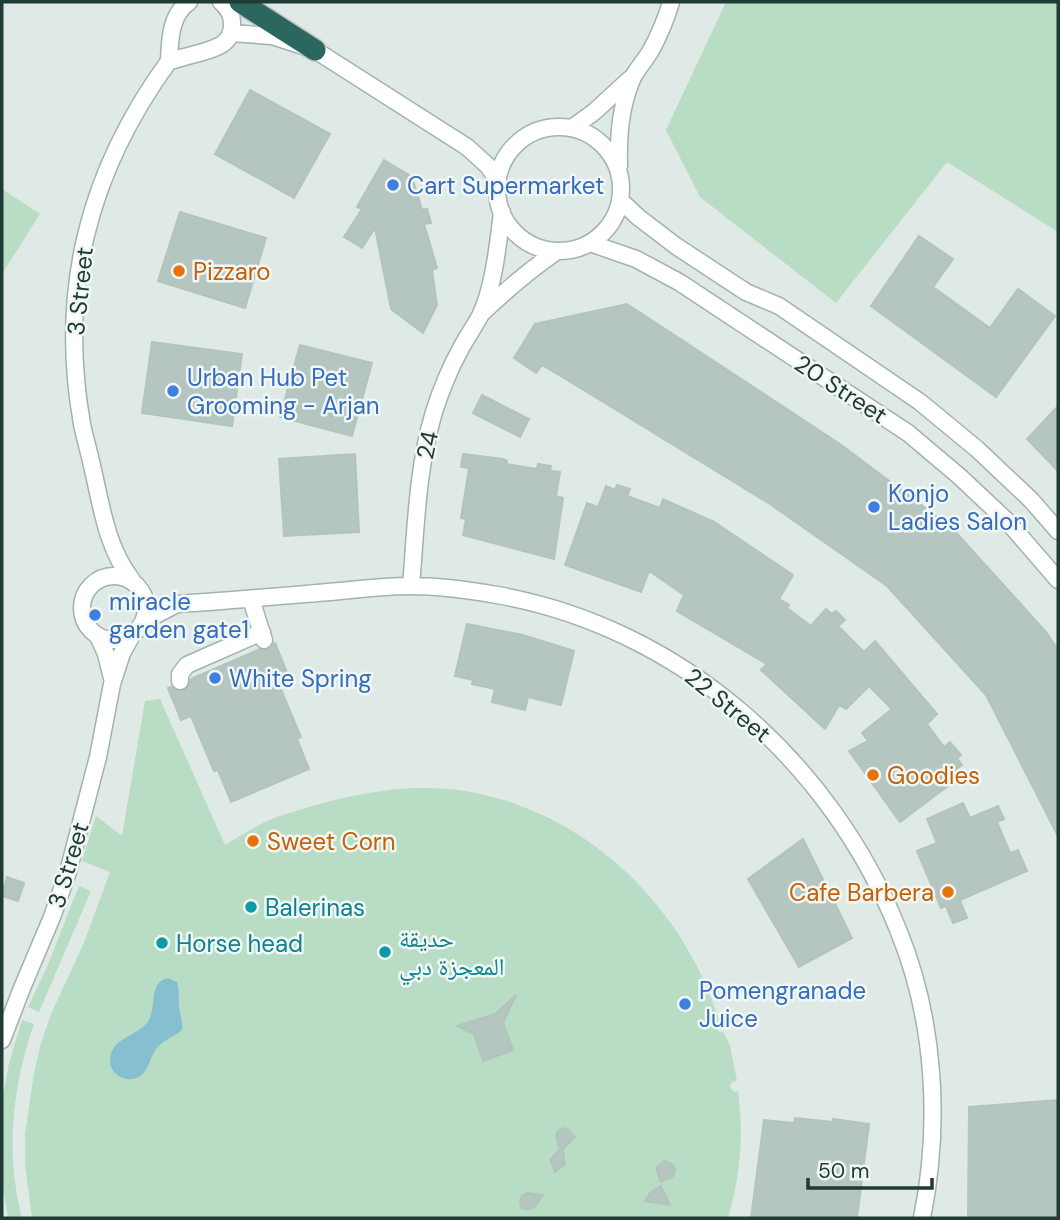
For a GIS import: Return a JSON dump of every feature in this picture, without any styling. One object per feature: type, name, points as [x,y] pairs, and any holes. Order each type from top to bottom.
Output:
[{"type":"highway","points":[[240,2],[315,50]]},
{"type":"street","name":"3 Street","points":[[135,583],[118,560],[109,538],[82,425],[77,385],[74,304],[81,253],[94,202],[131,118],[169,61],[175,19],[179,10],[189,2]]},
{"type":"street","points":[[169,61],[220,47],[227,41],[233,21],[230,12],[221,2]]},
{"type":"street","points":[[619,170],[609,150],[593,136],[572,128],[552,127],[532,133],[515,145],[503,162],[498,181],[502,212],[514,232],[534,246],[557,251],[590,243],[610,225],[621,201],[618,138],[624,106],[635,75],[661,29],[671,3]]},
{"type":"street","points":[[231,33],[271,36],[315,50],[467,147],[488,166],[498,181]]},
{"type":"street","points":[[572,128],[635,75]]},
{"type":"street","name":"20 Street","points":[[621,201],[676,246],[746,292],[779,306],[920,402],[977,449],[1031,500],[1058,531]]},
{"type":"street","name":"24","points":[[411,586],[426,443],[449,372],[481,314],[498,247],[502,212]]},
{"type":"street","name":"20 Street","points":[[590,243],[636,259],[679,282],[908,433],[960,476],[998,513],[1058,580]]},
{"type":"street","name":"24","points":[[481,314],[504,291],[557,251]]},
{"type":"street","name":"3 Street","points":[[102,578],[108,558],[109,538]]},
{"type":"street","points":[[112,575],[122,576],[135,583],[144,594],[144,621],[132,635],[115,640],[98,636],[87,624],[82,610],[89,588],[102,578],[112,575]]},
{"type":"street","name":"22 Street","points":[[135,583],[177,604]]},
{"type":"street","name":"22 Street","points":[[144,621],[177,604],[411,586],[463,590],[530,602],[596,624],[646,647],[702,680],[732,703],[770,736],[812,783],[850,836],[900,933],[916,982],[926,1032],[932,1100],[930,1168],[922,1218]]},
{"type":"street","points":[[180,681],[180,674],[187,665],[263,637],[251,599]]},
{"type":"street","name":"3 Street","points":[[2,1040],[68,872],[98,757],[112,684],[122,653],[132,635]]},
{"type":"street","name":"3 Street","points":[[98,636],[110,664],[112,684]]},
{"type":"green space","points":[[726,2],[1058,2],[1058,232],[947,162],[836,303],[700,197],[666,130]]},
{"type":"green space","points":[[2,189],[40,214],[2,274]]},
{"type":"green space","name":"حديقة المعجزة دبي","points":[[160,699],[225,845],[267,821],[331,801],[388,790],[446,789],[510,802],[551,819],[590,843],[625,871],[656,904],[683,941],[704,981],[720,1023],[718,1031],[724,1033],[730,1045],[737,1081],[731,1083],[730,1087],[734,1092],[738,1091],[741,1139],[738,1171],[728,1218],[32,1218],[25,1165],[25,1134],[34,1073],[51,1014],[83,945],[110,872],[82,861],[96,816],[122,836],[145,701]]},
{"type":"green space","points":[[79,886],[91,891],[39,1012],[28,1007]]},
{"type":"green space","points":[[22,1020],[34,1024],[20,1072],[13,1120],[14,1169],[22,1218],[8,1218],[2,1180],[2,1102],[9,1063]]},
{"type":"water","points":[[168,978],[178,985],[182,1030],[159,1046],[140,1076],[134,1079],[123,1078],[111,1066],[111,1054],[118,1043],[146,1024],[152,1012],[158,984]]},
{"type":"building","points":[[250,90],[330,134],[294,198],[215,154]]},
{"type":"building","points":[[384,160],[412,177],[422,210],[427,209],[431,223],[424,224],[437,268],[432,270],[437,305],[423,333],[391,309],[375,228],[362,248],[344,237],[362,209],[357,207]]},
{"type":"building","points":[[180,212],[266,238],[245,308],[158,281]]},
{"type":"building","points":[[919,236],[953,259],[933,287],[990,328],[1018,289],[1055,316],[996,397],[871,306]]},
{"type":"building","points":[[627,304],[840,444],[952,528],[1047,633],[1058,650],[1058,836],[986,695],[887,586],[770,504],[559,375],[542,365],[536,373],[514,358],[535,324]]},
{"type":"building","points":[[152,342],[242,354],[232,426],[142,413]]},
{"type":"building","points":[[300,345],[372,363],[352,436],[280,417]]},
{"type":"building","points":[[482,395],[529,419],[520,437],[473,413]]},
{"type":"building","points":[[1058,406],[1058,471],[1027,439]]},
{"type":"building","points":[[355,454],[359,532],[284,536],[279,459]]},
{"type":"building","points":[[463,454],[503,459],[507,461],[506,464],[537,469],[538,464],[551,466],[550,471],[560,472],[556,496],[563,498],[554,559],[463,535],[466,519],[461,518],[469,468],[461,467]]},
{"type":"building","points":[[617,485],[630,489],[627,496],[660,508],[663,499],[714,522],[793,575],[779,599],[811,626],[826,609],[832,614],[836,611],[845,620],[838,626],[864,652],[875,641],[937,714],[927,724],[944,747],[950,742],[961,755],[957,758],[962,765],[944,779],[949,785],[900,822],[849,751],[868,741],[862,733],[892,709],[869,686],[846,709],[839,705],[825,729],[761,670],[767,664],[677,611],[684,595],[649,571],[641,592],[565,565],[587,503],[598,507],[606,486],[615,490]]},
{"type":"building","points":[[467,624],[523,635],[574,651],[561,705],[528,697],[525,710],[492,702],[495,689],[472,684],[473,680],[455,676]]},
{"type":"building","points":[[275,643],[288,675],[277,680],[301,737],[297,739],[309,769],[231,802],[218,770],[214,771],[191,716],[181,720],[168,688],[185,690],[191,679],[260,649],[268,650]]},
{"type":"building","points":[[963,803],[970,818],[998,806],[1004,819],[997,822],[1010,853],[1018,850],[1027,871],[960,900],[967,918],[953,923],[946,906],[941,908],[917,851],[937,843],[927,819]]},
{"type":"building","points":[[803,839],[852,938],[799,967],[748,879]]},
{"type":"building","points":[[7,877],[24,883],[18,901],[2,896]]},
{"type":"building","points":[[516,995],[503,1023],[513,1050],[483,1061],[474,1034],[457,1026],[495,1014]]},
{"type":"building","points":[[1058,1100],[1058,1218],[968,1218],[969,1107]]},
{"type":"building","points":[[795,1118],[869,1124],[857,1218],[751,1218],[764,1120],[794,1123]]},
{"type":"building","points":[[563,1128],[575,1137],[563,1149],[565,1164],[555,1172],[550,1160],[560,1149],[556,1136]]},
{"type":"building","points":[[666,1161],[673,1165],[674,1174],[661,1182],[657,1167]]},
{"type":"building","points":[[661,1186],[670,1205],[645,1201],[651,1192]]},
{"type":"building","points":[[528,1193],[543,1195],[534,1208],[528,1210],[522,1208],[520,1202],[522,1196]]},
{"type":"place","name":"Cart Supermarket","points":[[393,185]]},
{"type":"place","name":"Pizzaro","points":[[179,271]]},
{"type":"place","name":"Urban Hub Pet Grooming - Arjan","points":[[173,391]]},
{"type":"place","name":"Konjo Ladies Salon","points":[[874,507]]},
{"type":"place","name":"miracle garden gate1","points":[[95,615]]},
{"type":"place","name":"White Spring","points":[[215,678]]},
{"type":"place","name":"Goodies","points":[[873,775]]},
{"type":"place","name":"Sweet Corn","points":[[253,841]]},
{"type":"place","name":"Cafe Barbera","points":[[948,892]]},
{"type":"place","name":"Balerinas","points":[[251,907]]},
{"type":"place","name":"Horse head","points":[[162,943]]},
{"type":"place","name":"حديقة المعجزة دبي","points":[[385,952]]},
{"type":"place","name":"Pomengranade Juice","points":[[685,1004]]}]
